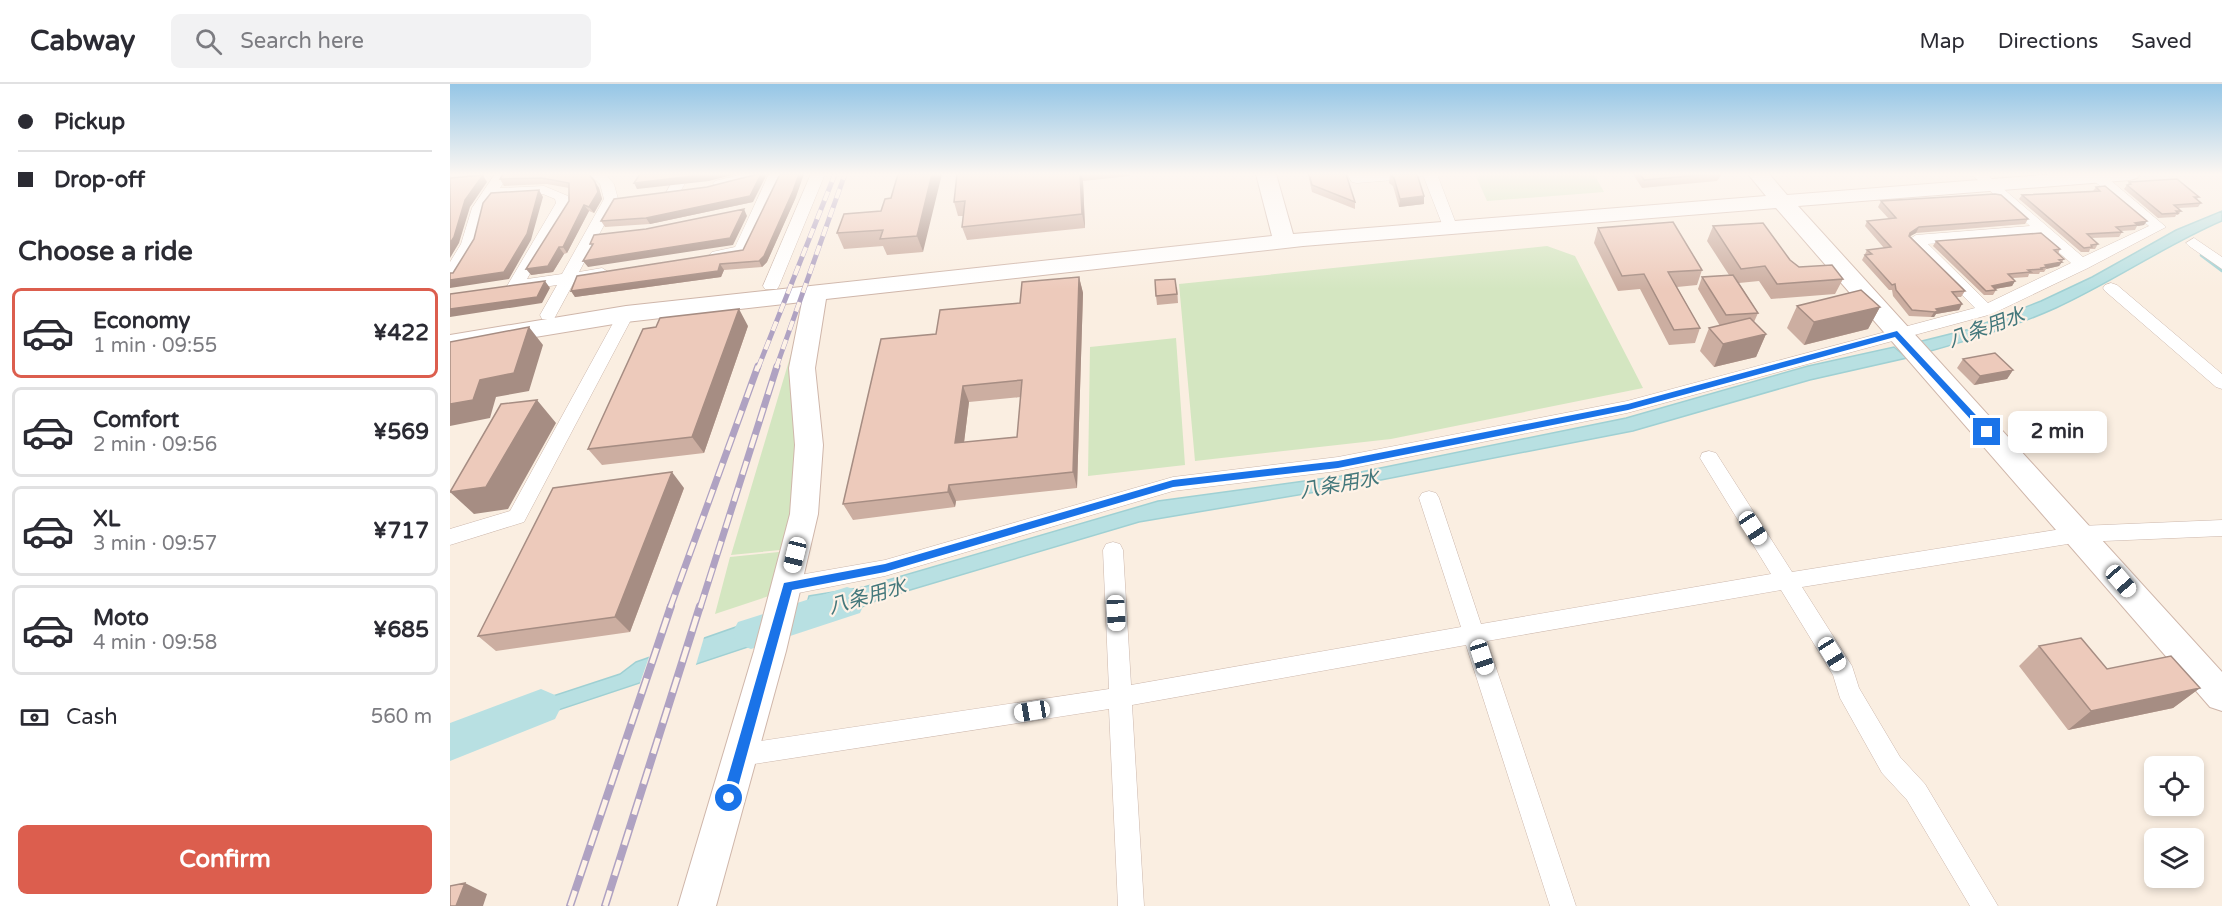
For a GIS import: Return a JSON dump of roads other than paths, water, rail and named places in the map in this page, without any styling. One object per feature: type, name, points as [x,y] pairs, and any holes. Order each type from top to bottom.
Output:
[{"type":"street","points":[[450,275],[469,244],[478,212]]},
{"type":"street","points":[[515,286],[558,212]]},
{"type":"street","points":[[548,315],[591,236],[608,212]]},
{"type":"street","points":[[704,257],[741,251],[759,212]]},
{"type":"street","points":[[771,286],[802,212]]},
{"type":"street","points":[[1283,212],[1292,234]]},
{"type":"street","points":[[1289,212],[1292,234]]},
{"type":"street","points":[[1445,212],[1449,223]]},
{"type":"street","points":[[450,330],[771,286],[1292,234],[1449,223],[1547,212]]},
{"type":"street","points":[[1792,212],[2222,696]]},
{"type":"street","points":[[2022,212],[2083,265]]},
{"type":"street","points":[[785,595],[1173,484],[1338,464],[1628,407],[1909,346],[2083,265],[2159,226],[2142,212]]},
{"type":"street","points":[[1986,310],[1916,240],[2041,230]]},
{"type":"street","points":[[591,236],[611,234]]},
{"type":"street","points":[[450,343],[626,314],[1292,234]]},
{"type":"street","points":[[2194,243],[2222,264]]},
{"type":"street","points":[[494,289],[613,272]]},
{"type":"street","points":[[2111,288],[2222,383]]},
{"type":"street","points":[[697,906],[770,651],[804,514],[809,445],[802,368],[815,292]]},
{"type":"street","points":[[450,537],[517,517],[626,314]]},
{"type":"street","points":[[1709,458],[1844,673],[1848,691],[1891,765],[1916,792],[1985,906]]},
{"type":"street","points":[[1429,498],[1563,906]]},
{"type":"street","points":[[741,755],[1121,697],[1757,584],[2080,534],[2222,528]]},
{"type":"street","points":[[1113,550],[1131,906]]},
{"type":"water","points":[[2222,212],[2222,221],[2180,241],[2077,298],[2040,315],[1992,333],[1927,352],[1918,342],[1970,329],[2041,301],[2092,277],[2176,230]]},
{"type":"water","points":[[1894,347],[1907,358],[1810,380],[1633,431],[1340,488],[1139,522],[880,599],[836,618],[801,625],[809,596],[864,587],[1158,501],[1341,476],[1626,418],[1808,366]]},
{"type":"water","points":[[770,615],[757,644],[498,730],[498,714],[620,674],[636,662]]},
{"type":"water","points":[[471,722],[470,741],[450,748],[450,729]]},
{"type":"waterway","points":[[2202,255],[2222,270]]},
{"type":"waterway","name":"八条用水","points":[[751,633],[847,602]]},
{"type":"waterway","name":"八条用水","points":[[450,742],[541,707]]},
{"type":"railway","points":[[758,368],[820,212]]},
{"type":"railway","points":[[776,368],[831,212]]},
{"type":"railway","points":[[670,608],[758,366]]},
{"type":"railway","points":[[700,608],[777,366]]},
{"type":"railway","points":[[570,906],[671,606]]},
{"type":"railway","points":[[605,906],[700,606]]}]
